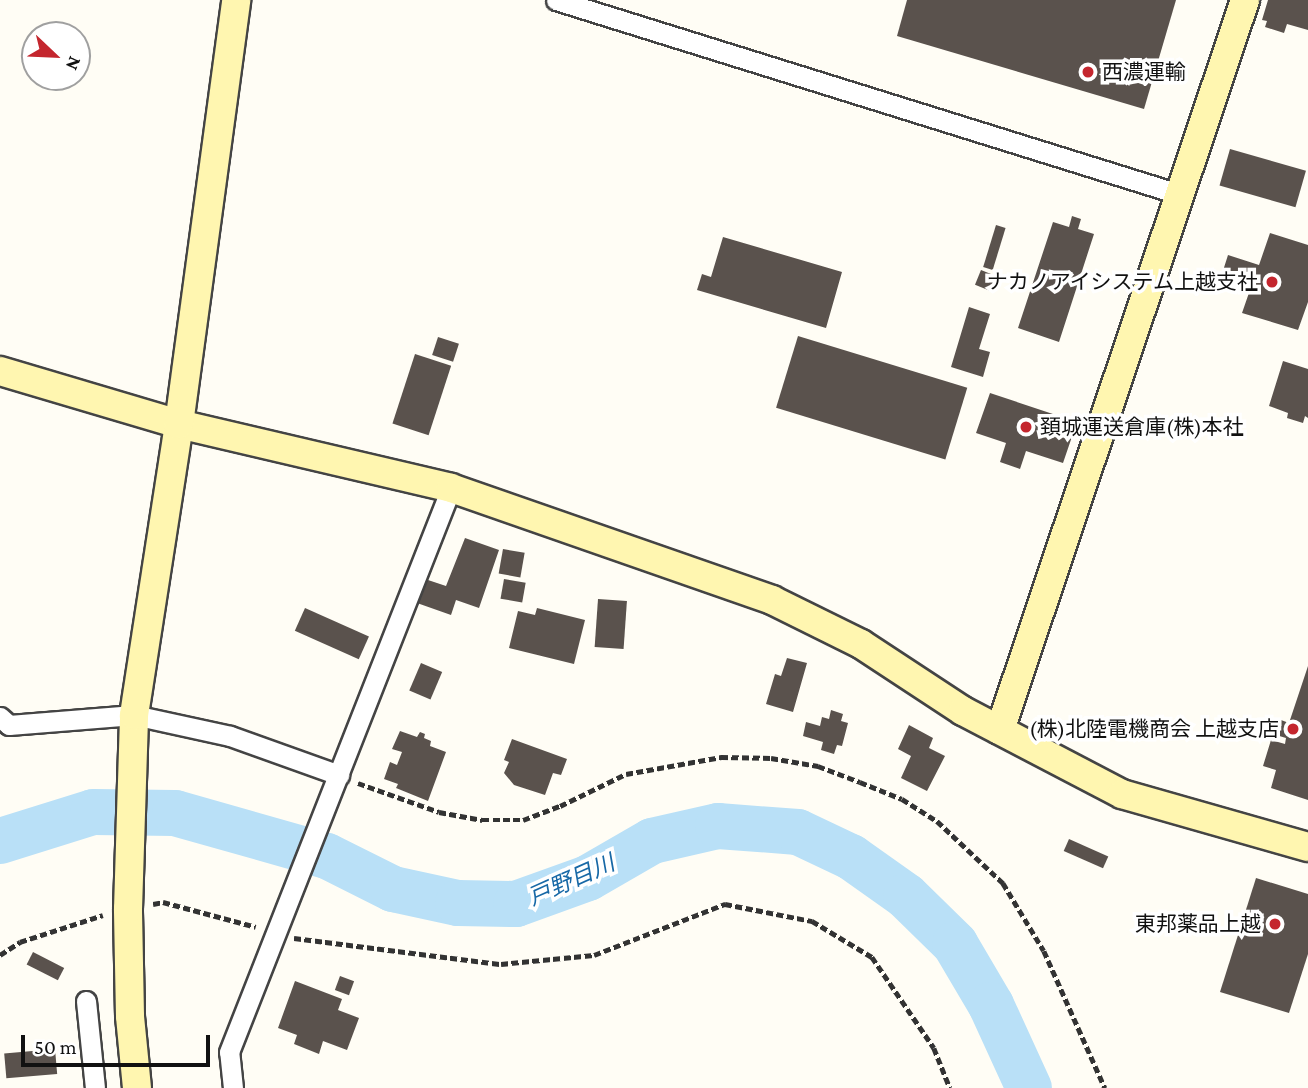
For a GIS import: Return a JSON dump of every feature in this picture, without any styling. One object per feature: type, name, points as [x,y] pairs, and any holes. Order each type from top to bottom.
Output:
[{"type":"street","points":[[136,1088],[130,1016],[128,909],[134,715],[179,424],[236,0]]},
{"type":"street","points":[[556,0],[1179,194]]},
{"type":"street","points":[[1000,730],[1245,0]]},
{"type":"street","points":[[0,371],[179,424],[451,488],[772,600],[861,644],[963,711],[1122,794],[1308,847]]},
{"type":"street","points":[[233,1088],[229,1052],[451,488]]},
{"type":"street","points":[[0,717],[9,725],[134,715],[230,736],[337,780]]},
{"type":"street","points":[[86,1002],[95,1088]]},
{"type":"path","points":[[337,780],[439,812],[482,820],[523,820],[560,806],[626,774],[721,757],[771,758],[818,766],[860,782],[902,799],[937,821],[1003,883],[1044,951],[1105,1088]]},
{"type":"path","points":[[0,955],[20,942],[76,922],[163,902],[296,939],[501,964],[594,955],[725,904],[813,921],[872,957],[934,1048],[950,1088]]},
{"type":"building","name":"西濃運輸","points":[[907,0],[1176,0],[1144,109],[897,36]]},
{"type":"building","points":[[1268,0],[1308,0],[1308,30],[1287,24],[1284,33],[1265,27],[1267,21],[1262,20]]},
{"type":"building","points":[[1230,149],[1306,171],[1295,207],[1220,186]]},
{"type":"building","points":[[1072,216],[1081,219],[1078,229],[1094,234],[1059,342],[1018,328],[1053,222],[1069,227]]},
{"type":"building","points":[[996,225],[1006,228],[993,270],[983,267]]},
{"type":"building","name":"ナカノアイシステム上越支社","points":[[1270,233],[1308,245],[1308,302],[1298,330],[1242,313],[1251,287],[1221,277],[1228,255],[1259,265]]},
{"type":"building","points":[[723,237],[842,272],[826,328],[697,290],[702,274],[711,277]]},
{"type":"building","points":[[981,270],[998,277],[992,292],[975,285]]},
{"type":"building","points":[[969,307],[990,314],[979,349],[990,352],[983,377],[951,367]]},
{"type":"building","points":[[798,336],[967,388],[945,459],[776,408]]},
{"type":"building","points":[[438,337],[459,344],[453,362],[432,355]]},
{"type":"building","points":[[415,354],[451,366],[429,435],[392,423]]},
{"type":"building","points":[[1283,361],[1308,369],[1308,418],[1305,416],[1303,423],[1287,418],[1288,413],[1269,406]]},
{"type":"building","name":"頚城運送倉庫(株)本社","points":[[990,393],[1077,422],[1063,463],[1026,451],[1020,469],[1000,462],[1006,443],[976,433]]},
{"type":"building","points":[[465,538],[499,550],[479,608],[456,600],[451,615],[417,603],[425,579],[446,586]]},
{"type":"building","points":[[503,549],[525,553],[520,577],[499,574]]},
{"type":"building","points":[[504,579],[526,583],[522,603],[501,599]]},
{"type":"building","points":[[598,599],[627,601],[624,649],[595,647]]},
{"type":"building","points":[[305,608],[369,636],[359,659],[295,631]]},
{"type":"building","points":[[537,608],[585,620],[574,664],[509,648],[518,611],[535,615]]},
{"type":"building","points":[[787,658],[807,663],[793,712],[766,704],[775,674],[781,676]]},
{"type":"building","points":[[421,663],[442,672],[430,700],[409,691]]},
{"type":"building","name":"(株)北陸電機商会 上越支店","points":[[1308,666],[1308,800],[1271,788],[1276,770],[1263,766],[1271,740],[1285,744],[1286,738],[1276,735],[1281,720],[1289,723]]},
{"type":"building","points":[[831,710],[843,714],[841,721],[848,723],[842,746],[837,745],[834,754],[821,750],[823,742],[803,736],[806,722],[820,726],[822,717],[829,719]]},
{"type":"building","points":[[909,725],[933,738],[929,748],[945,756],[927,791],[901,778],[911,756],[898,749]]},
{"type":"building","points":[[400,731],[417,737],[420,732],[425,734],[424,738],[431,741],[430,746],[446,752],[428,801],[396,788],[398,784],[384,779],[390,762],[397,765],[402,752],[392,749]]},
{"type":"building","points":[[512,739],[567,759],[561,775],[553,773],[545,795],[514,785],[504,773],[509,762],[504,760]]},
{"type":"building","points":[[1069,839],[1108,856],[1103,868],[1064,851]]},
{"type":"building","name":"東邦薬品上越","points":[[1256,878],[1308,894],[1308,954],[1289,1013],[1220,992]]},
{"type":"building","points":[[33,952],[64,968],[58,980],[27,964]]},
{"type":"building","points":[[340,976],[354,981],[349,995],[335,990]]},
{"type":"building","points":[[295,981],[342,999],[338,1010],[359,1018],[347,1050],[323,1041],[319,1054],[294,1044],[297,1035],[278,1028]]},
{"type":"building","points":[[55,1049],[57,1074],[6,1078],[4,1053]]},
{"type":"waterway","name":"戸野目川","points":[[0,841],[93,812],[175,813],[327,856],[393,889],[458,903],[516,904],[588,878],[652,841],[718,826],[798,832],[851,857],[906,896],[955,944],[991,1005],[1029,1088]]},
{"type":"place","name":"西濃運輸","points":[[1088,72]]},
{"type":"place","name":"ナカノアイシステム上越支社","points":[[1272,282]]},
{"type":"place","name":"頚城運送倉庫(株)本社","points":[[1026,427]]},
{"type":"place","name":"(株)北陸電機商会 上越支店","points":[[1293,729]]},
{"type":"place","name":"東邦薬品上越","points":[[1275,924]]}]
